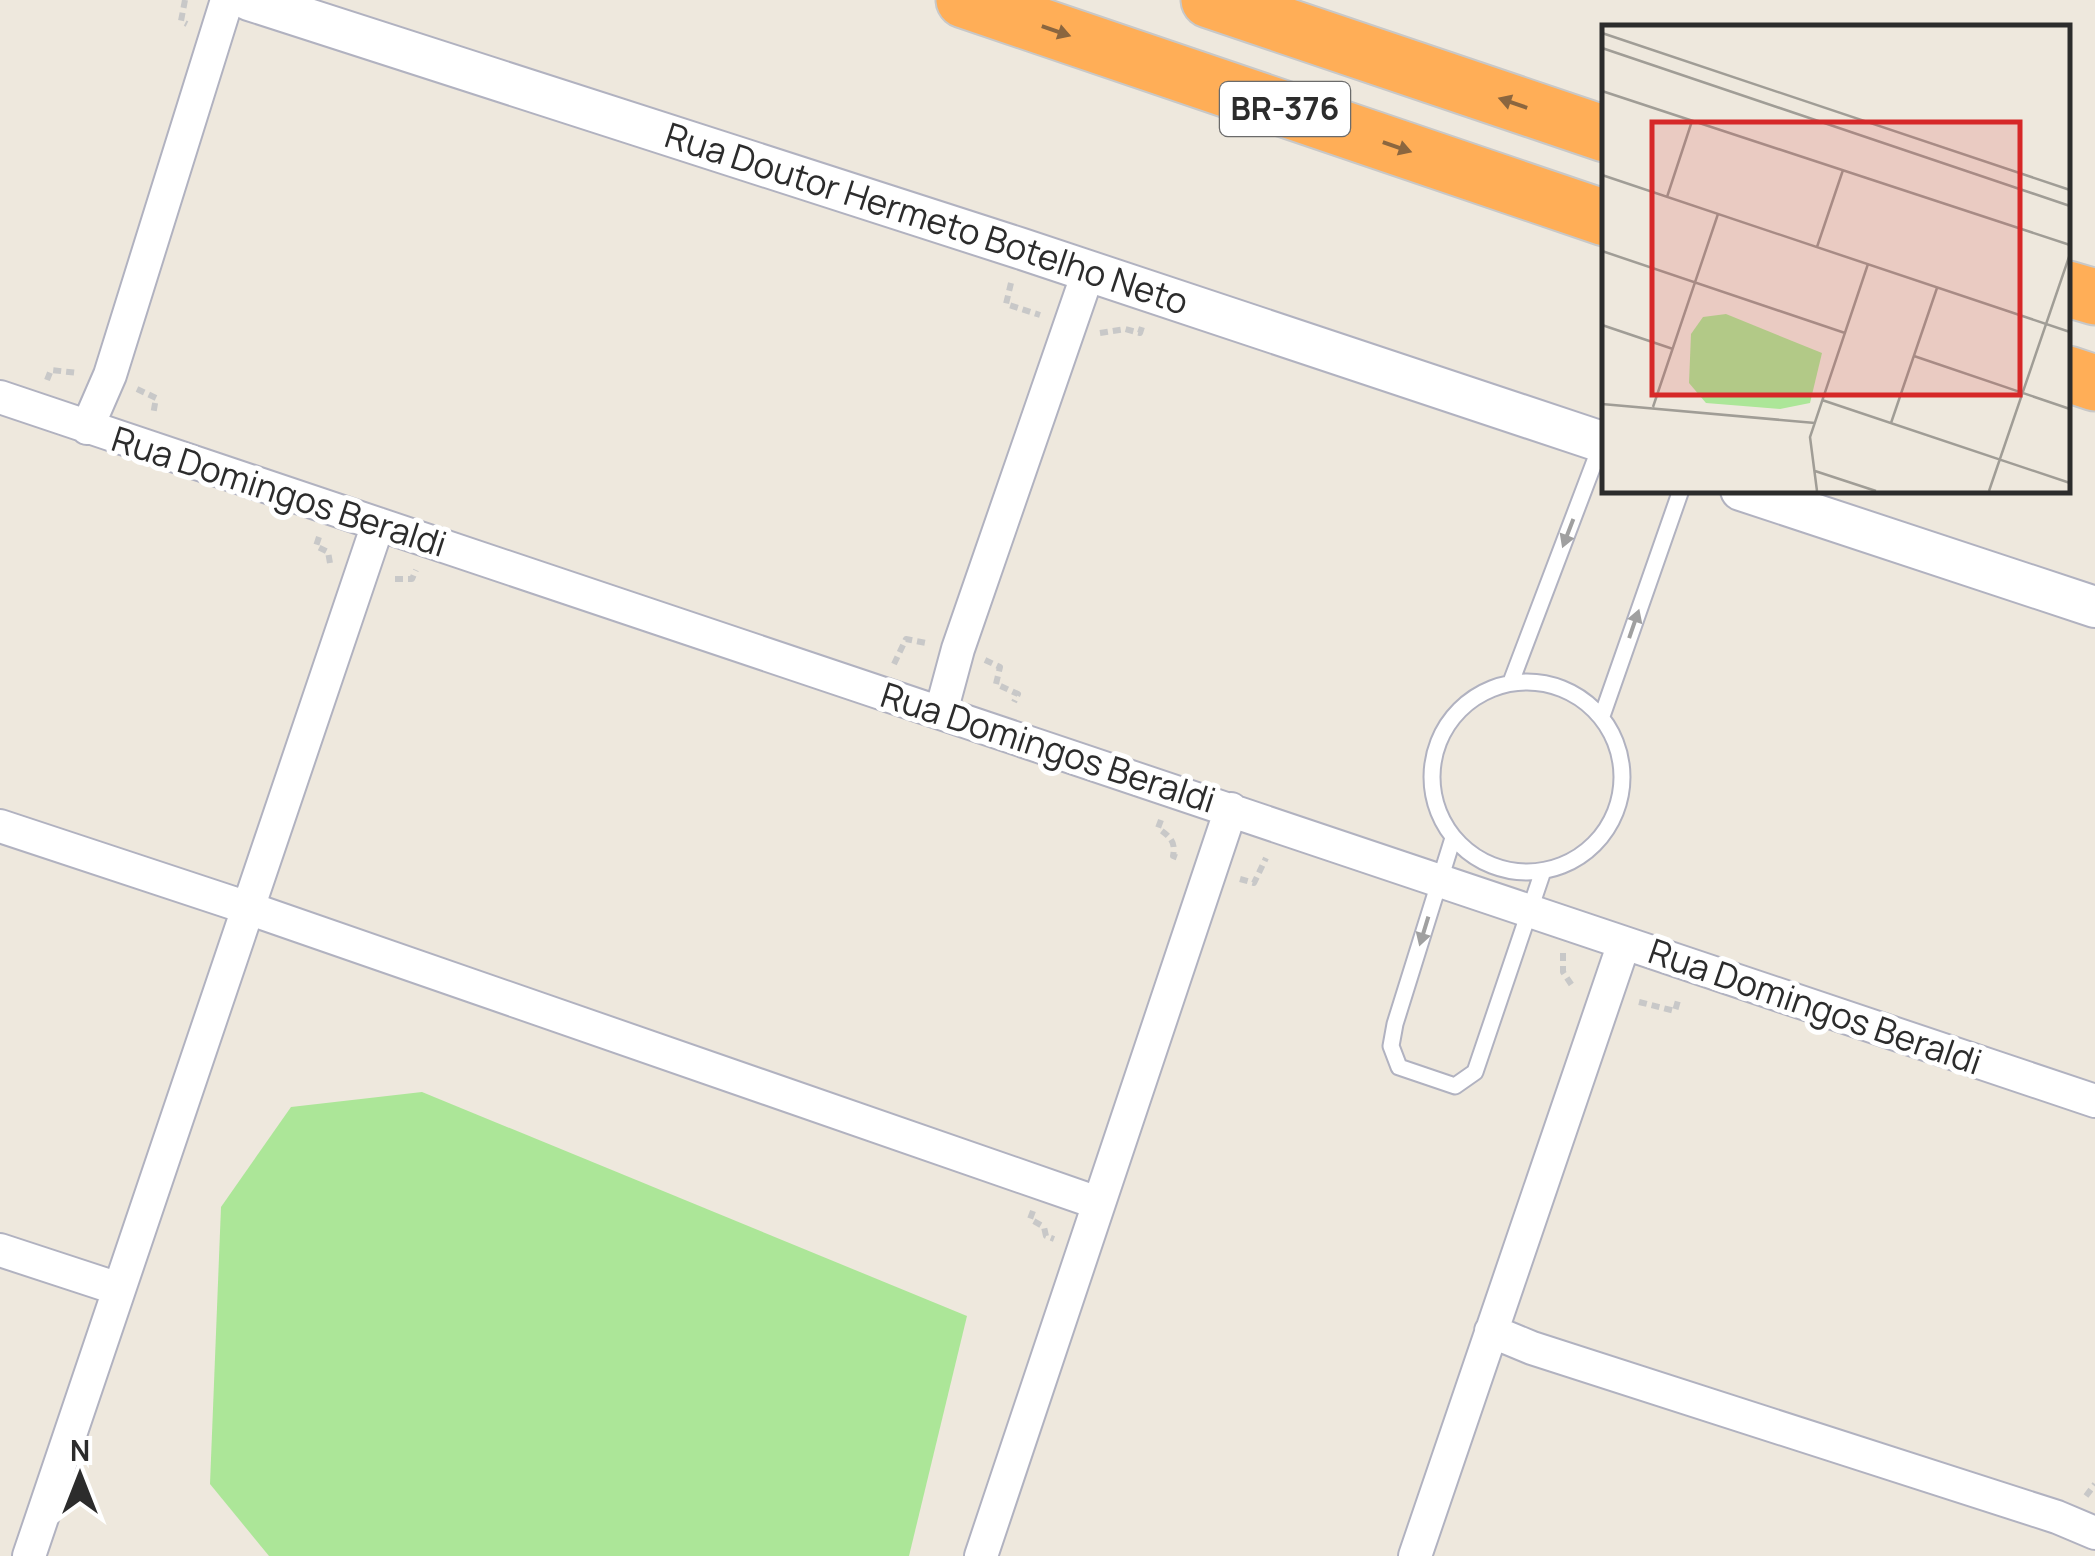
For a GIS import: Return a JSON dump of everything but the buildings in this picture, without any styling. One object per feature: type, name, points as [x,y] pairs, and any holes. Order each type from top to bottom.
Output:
[{"type":"highway","name":"BR-376","points":[[964,0],[1601,222]]},
{"type":"highway","name":"BR-376","points":[[1209,0],[1602,133]]},
{"type":"highway","points":[[2070,289],[2095,298]]},
{"type":"highway","points":[[2070,375],[2095,383]]},
{"type":"street","points":[[88,428],[110,375],[227,0]]},
{"type":"street","name":"Rua Doutor Hermeto Botelho Neto","points":[[249,0],[1602,438]]},
{"type":"street","points":[[940,712],[958,649],[1088,272]]},
{"type":"street","name":"Rua Domingos Beraldi","points":[[0,397],[2095,1101]]},
{"type":"street","points":[[1748,492],[2095,607]]},
{"type":"street","points":[[30,1556],[378,524]]},
{"type":"street","points":[[981,1556],[1232,809]]},
{"type":"street","points":[[0,826],[1098,1203]]},
{"type":"street","points":[[1415,1556],[1624,942]]},
{"type":"street","points":[[0,1250],[119,1289]]},
{"type":"street","points":[[1491,1331],[1532,1348],[2057,1517],[2095,1533]]},
{"type":"lane","points":[[1512,682],[1602,444]]},
{"type":"lane","points":[[1602,716],[1681,492]]},
{"type":"lane","points":[[1512,682],[1536,682],[1561,688],[1602,716],[1615,737],[1623,786],[1606,833],[1588,850],[1566,864],[1518,872],[1471,855],[1453,838],[1432,792],[1432,768],[1437,743],[1466,703],[1512,682]]},
{"type":"lane","points":[[1453,838],[1395,1024],[1391,1046],[1399,1067],[1455,1086],[1476,1072],[1542,871]]},
{"type":"path","points":[[880,692],[906,639],[958,649],[1000,666],[996,684],[1018,694],[1000,732]]},
{"type":"green space","points":[[422,1092],[967,1316],[909,1556],[269,1556],[210,1484],[221,1207],[291,1107]]}]
